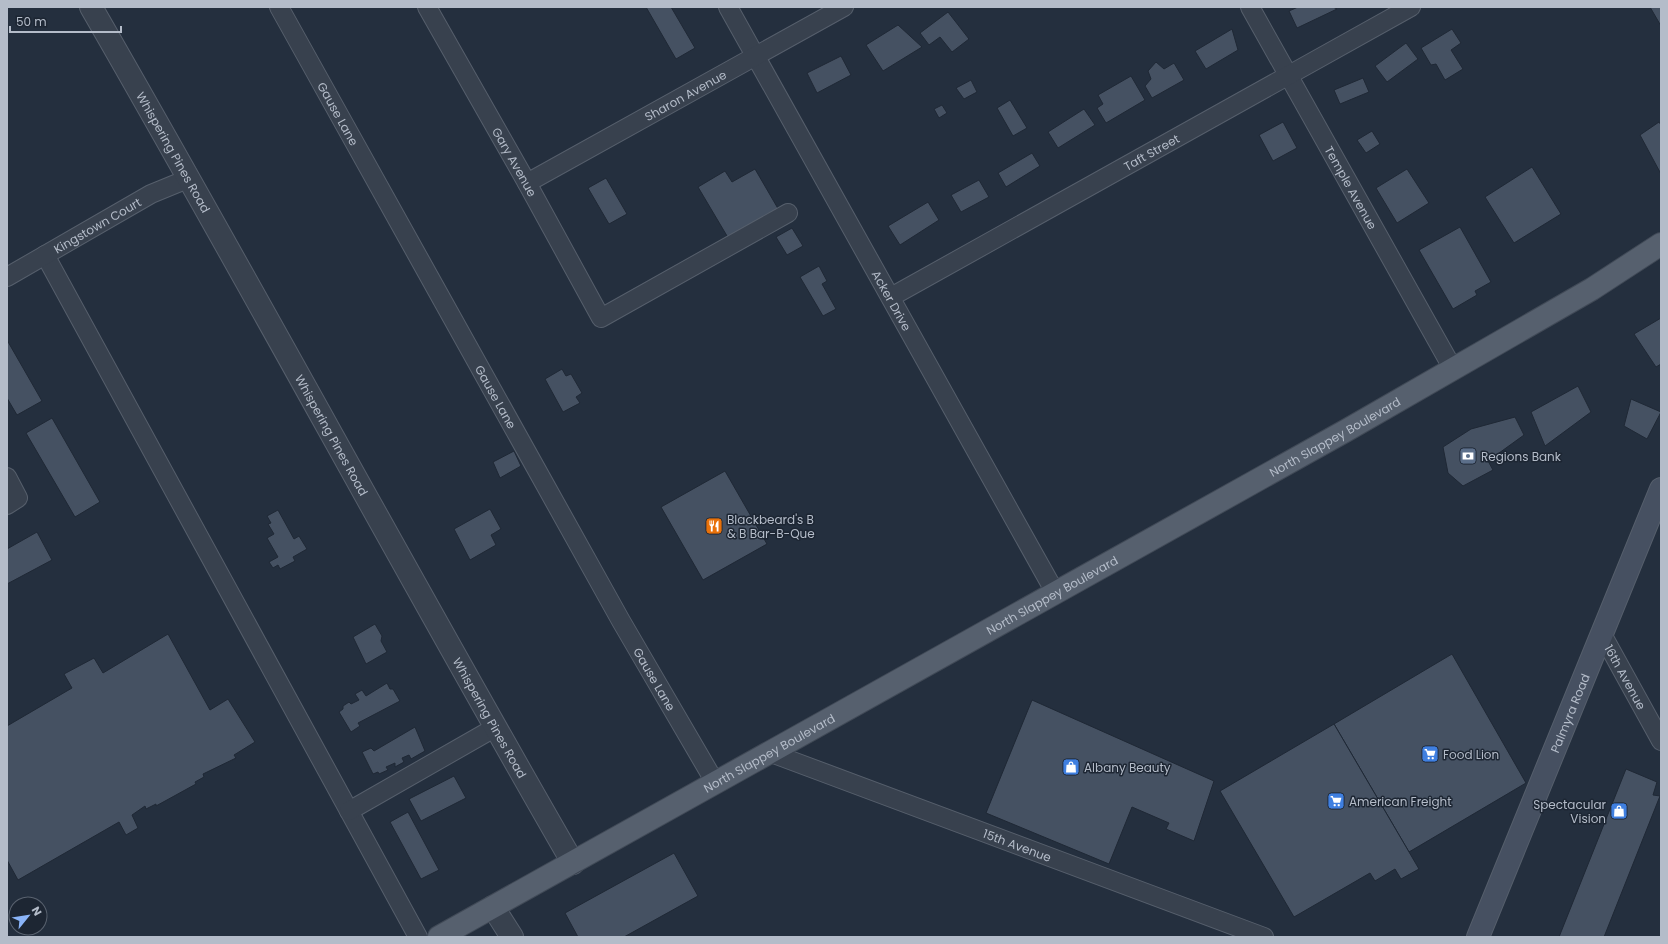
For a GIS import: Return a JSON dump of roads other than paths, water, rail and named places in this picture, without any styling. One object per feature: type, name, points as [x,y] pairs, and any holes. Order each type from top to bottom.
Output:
[{"type":"main road","name":"North Slappey Boulevard","points":[[439,937],[1056,594],[1453,369],[1592,289],[1661,244]]},
{"type":"main road","name":"Palmyra Road","points":[[1478,937],[1661,489]]},
{"type":"street","name":"Whispering Pines Road","points":[[91,7],[190,178],[573,863]]},
{"type":"street","name":"Gause Lane","points":[[279,7],[618,614],[716,784]]},
{"type":"street","name":"Gary Avenue","points":[[427,7],[602,318],[788,213]]},
{"type":"street","name":"Acker Drive","points":[[728,7],[1056,594]]},
{"type":"street","name":"Sharon Avenue","points":[[527,183],[844,7]]},
{"type":"street","name":"Temple Avenue","points":[[1250,7],[1453,369]]},
{"type":"street","name":"Taft Street","points":[[891,297],[1411,7]]},
{"type":"street","name":"Kingstown Court","points":[[7,277],[151,194],[190,178]]},
{"type":"street","points":[[45,254],[418,937]]},
{"type":"street","points":[[7,478],[18,498],[7,505]]},
{"type":"street","name":"16th Avenue","points":[[1602,634],[1661,741]]},
{"type":"street","points":[[349,811],[496,727]]},
{"type":"street","name":"15th Avenue","points":[[771,753],[1264,937]]},
{"type":"street","points":[[493,907],[512,937]]},
{"type":"place","name":"Regions Bank","points":[[1468,456]]},
{"type":"place","name":"Blackbeard's B & B Bar-B-Que","points":[[714,526]]},
{"type":"place","name":"Food Lion","points":[[1430,754]]},
{"type":"place","name":"Albany Beauty","points":[[1071,767]]},
{"type":"place","name":"American Freight","points":[[1336,801]]},
{"type":"place","name":"Spectacular Vision","points":[[1619,811]]}]
